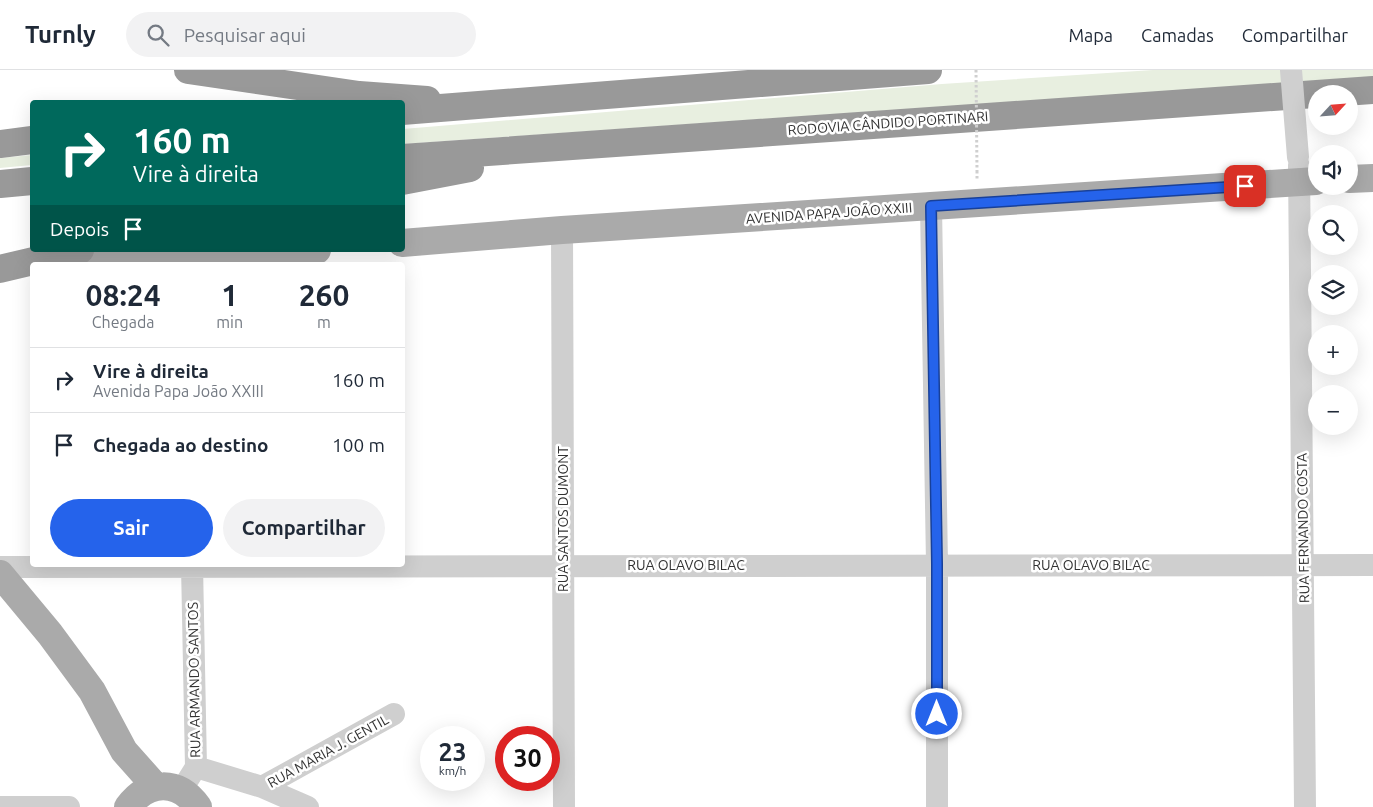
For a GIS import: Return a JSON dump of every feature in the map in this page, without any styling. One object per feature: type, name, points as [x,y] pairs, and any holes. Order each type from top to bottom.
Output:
[{"type":"highway","points":[[188,70],[397,99],[466,102],[576,98]]},
{"type":"highway","points":[[405,111],[928,70]]},
{"type":"highway","name":"RODOVIA CÂNDIDO PORTINARI","points":[[405,158],[1373,90]]},
{"type":"highway","points":[[0,144],[30,140]]},
{"type":"highway","points":[[405,181],[583,144]]},
{"type":"highway","points":[[0,184],[30,181]]},
{"type":"highway","points":[[0,269],[72,252]]},
{"type":"main road","name":"AVENIDA PAPA JOÃO XXIII","points":[[405,243],[562,230],[931,206],[1305,174]]},
{"type":"main road","points":[[1358,179],[1373,178]]},
{"type":"main road","points":[[194,262],[296,252]]},
{"type":"main road","points":[[0,269],[30,268]]},
{"type":"main road","points":[[0,574],[50,634],[92,691],[124,751],[159,798]]},
{"type":"street","name":"RUA FERNANDO COSTA","points":[[1291,70],[1305,174],[1305,807]]},
{"type":"street","points":[[931,206],[937,564],[937,807]]},
{"type":"street","name":"RUA SANTOS DUMONT","points":[[562,230],[564,807]]},
{"type":"street","name":"RUA OLAVO BILAC","points":[[405,565],[1373,565]]},
{"type":"street","name":"RUA OLAVO BILAC","points":[[0,567],[30,567]]},
{"type":"street","name":"RUA ARMANDO SANTOS","points":[[159,798],[196,767],[192,567]]},
{"type":"street","name":"RUA MARIA J. GENTIL","points":[[262,787],[394,714]]},
{"type":"street","points":[[196,767],[262,787],[308,807]]},
{"type":"street","points":[[0,807],[69,807]]},
{"type":"path","points":[[976,70],[977,171]]},
{"type":"green space","points":[[1153,70],[1373,70],[1373,77],[405,144],[405,129],[942,84]]},
{"type":"green space","points":[[30,155],[30,165],[0,168],[0,158]]},
{"type":"route","points":[[937,714],[937,564],[931,206],[1245,186]]}]
